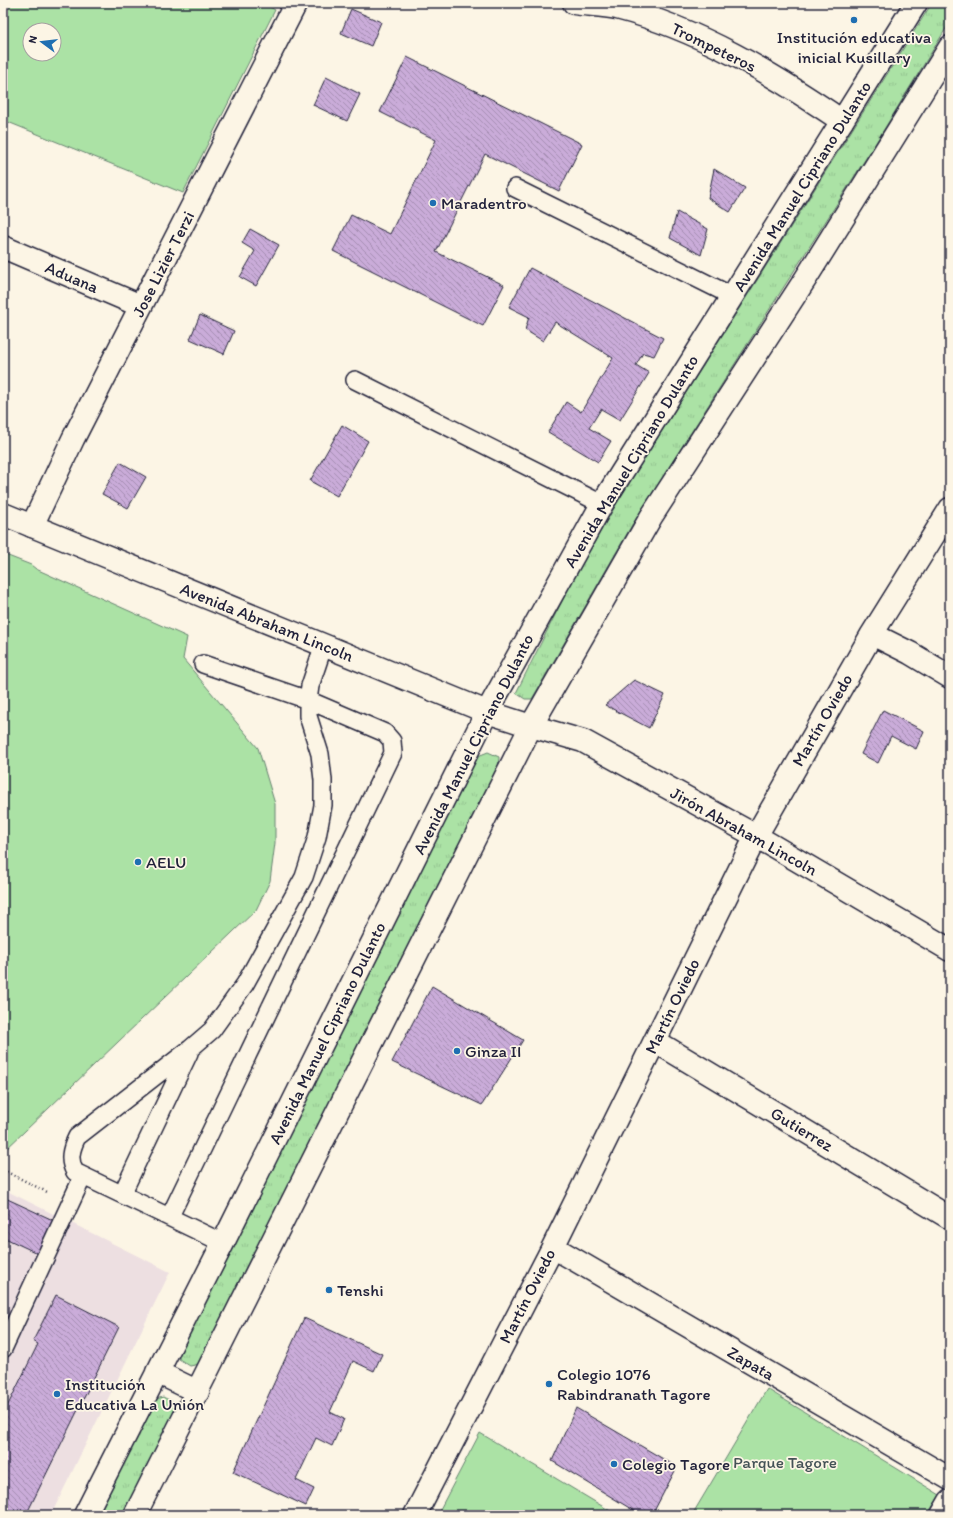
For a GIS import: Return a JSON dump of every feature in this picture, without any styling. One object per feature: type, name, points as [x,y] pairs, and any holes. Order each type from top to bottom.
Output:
[{"type":"street","name":"Jose Lizier Terzi","points":[[32,526],[141,306],[296,3]]},
{"type":"street","name":"Trompeteros","points":[[574,3],[615,8],[674,26],[731,54],[797,90],[842,121]]},
{"type":"street","name":"Avenida Manuel Cipriano Dulanto","points":[[85,1515],[223,1243],[487,712],[602,504],[916,3]]},
{"type":"street","points":[[135,1515],[532,726],[650,517],[806,278],[950,47]]},
{"type":"street","name":"Aduana","points":[[3,247],[141,306]]},
{"type":"street","name":"Martín Oviedo","points":[[414,1515],[553,1247],[756,836],[872,634],[950,509]]},
{"type":"street","name":"Avenida Abraham Lincoln","points":[[3,514],[324,644],[487,712],[532,726]]},
{"type":"street","points":[[872,634],[910,653],[950,677]]},
{"type":"street","name":"Jirón Abraham Lincoln","points":[[532,726],[583,741],[756,836],[950,950]]},
{"type":"street","name":"Gutierrez","points":[[655,1041],[950,1218]]},
{"type":"street","name":"Zapata","points":[[553,1247],[950,1479]]},
{"type":"street","points":[[157,1372],[198,1392]]},
{"type":"street","points":[[942,1515],[950,1501]]},
{"type":"lane","points":[[515,188],[732,296]]},
{"type":"lane","points":[[355,380],[602,504]]},
{"type":"lane","points":[[223,1243],[170,1216],[75,1172],[72,1166],[72,1146],[77,1138],[212,1030],[245,984],[304,877],[317,837],[322,805],[320,754],[310,723],[308,700],[310,686],[324,644]]},
{"type":"lane","points":[[170,1216],[393,753],[392,741],[384,733],[308,700],[203,664]]},
{"type":"lane","points":[[122,1194],[190,1049]]},
{"type":"lane","points":[[3,1349],[9,1318],[71,1203],[83,1176]]},
{"type":"path","points":[[3,1170],[71,1203]]},
{"type":"shaded area","name":"Institución Educativa La Unión","points":[[3,1189],[170,1272],[51,1515],[3,1515]]},
{"type":"green space","points":[[3,3],[263,3],[275,10],[183,193],[3,120]]},
{"type":"green space","points":[[932,3],[950,3],[950,22],[875,144],[632,525],[532,699],[525,699],[516,693],[572,581],[624,491]]},
{"type":"green space","name":"AELU","points":[[3,554],[31,565],[36,569],[187,637],[183,659],[258,748],[275,804],[275,843],[270,881],[256,910],[3,1152]]},
{"type":"green space","points":[[488,752],[499,757],[498,768],[200,1364],[190,1366],[179,1359],[180,1351],[478,756]]},
{"type":"green space","name":"Parque Tagore","points":[[767,1389],[940,1495],[927,1515],[692,1515]]},
{"type":"green space","points":[[163,1397],[173,1402],[176,1411],[123,1515],[98,1515],[156,1399]]},
{"type":"green space","points":[[480,1433],[617,1515],[437,1515]]},
{"type":"building","points":[[351,9],[381,22],[371,46],[341,33]]},
{"type":"building","name":"Maradentro","points":[[407,57],[582,144],[559,191],[485,154],[436,252],[504,285],[483,326],[333,251],[351,215],[390,234],[436,140],[380,112]]},
{"type":"building","points":[[326,77],[360,94],[347,121],[313,105]]},
{"type":"building","points":[[714,169],[745,188],[730,212],[708,198]]},
{"type":"building","points":[[677,212],[708,229],[701,255],[670,238]]},
{"type":"building","points":[[250,229],[279,245],[256,286],[240,277],[255,251],[242,243]]},
{"type":"building","points":[[530,268],[663,338],[654,356],[643,353],[636,365],[649,373],[620,420],[601,409],[589,428],[611,441],[598,462],[548,432],[566,402],[581,412],[613,358],[555,322],[543,341],[525,330],[529,317],[509,307]]},
{"type":"building","points":[[200,315],[234,331],[224,354],[190,339]]},
{"type":"building","points":[[342,425],[368,441],[337,496],[310,481]]},
{"type":"building","points":[[120,462],[146,477],[128,508],[102,494]]},
{"type":"building","points":[[634,680],[665,695],[649,728],[605,705]]},
{"type":"building","points":[[883,710],[924,731],[916,749],[891,736],[878,763],[861,754]]},
{"type":"building","name":"Ginza II","points":[[432,986],[523,1040],[482,1105],[392,1062]]},
{"type":"building","points":[[3,1197],[55,1221],[39,1254],[5,1238],[3,1243]]},
{"type":"building","points":[[56,1295],[119,1327],[26,1515],[3,1515],[3,1415],[38,1344],[33,1341]]},
{"type":"building","points":[[304,1318],[382,1354],[374,1371],[353,1361],[330,1412],[344,1419],[332,1446],[316,1438],[296,1480],[314,1489],[306,1506],[233,1472]]},
{"type":"building","name":"Colegio Tagore","points":[[576,1408],[677,1467],[652,1515],[641,1515],[552,1461]]},
{"type":"place","name":"Institución educativa inicial Kusillary","points":[[854,20]]},
{"type":"place","name":"Maradentro","points":[[433,203]]},
{"type":"place","name":"AELU","points":[[138,862]]},
{"type":"place","name":"Ginza II","points":[[457,1051]]},
{"type":"place","name":"Tenshi","points":[[329,1290]]},
{"type":"place","name":"Colegio 1076 Rabindranath Tagore","points":[[549,1384]]},
{"type":"place","name":"Institución Educativa La Unión","points":[[57,1394]]},
{"type":"place","name":"Colegio Tagore","points":[[614,1464]]}]
